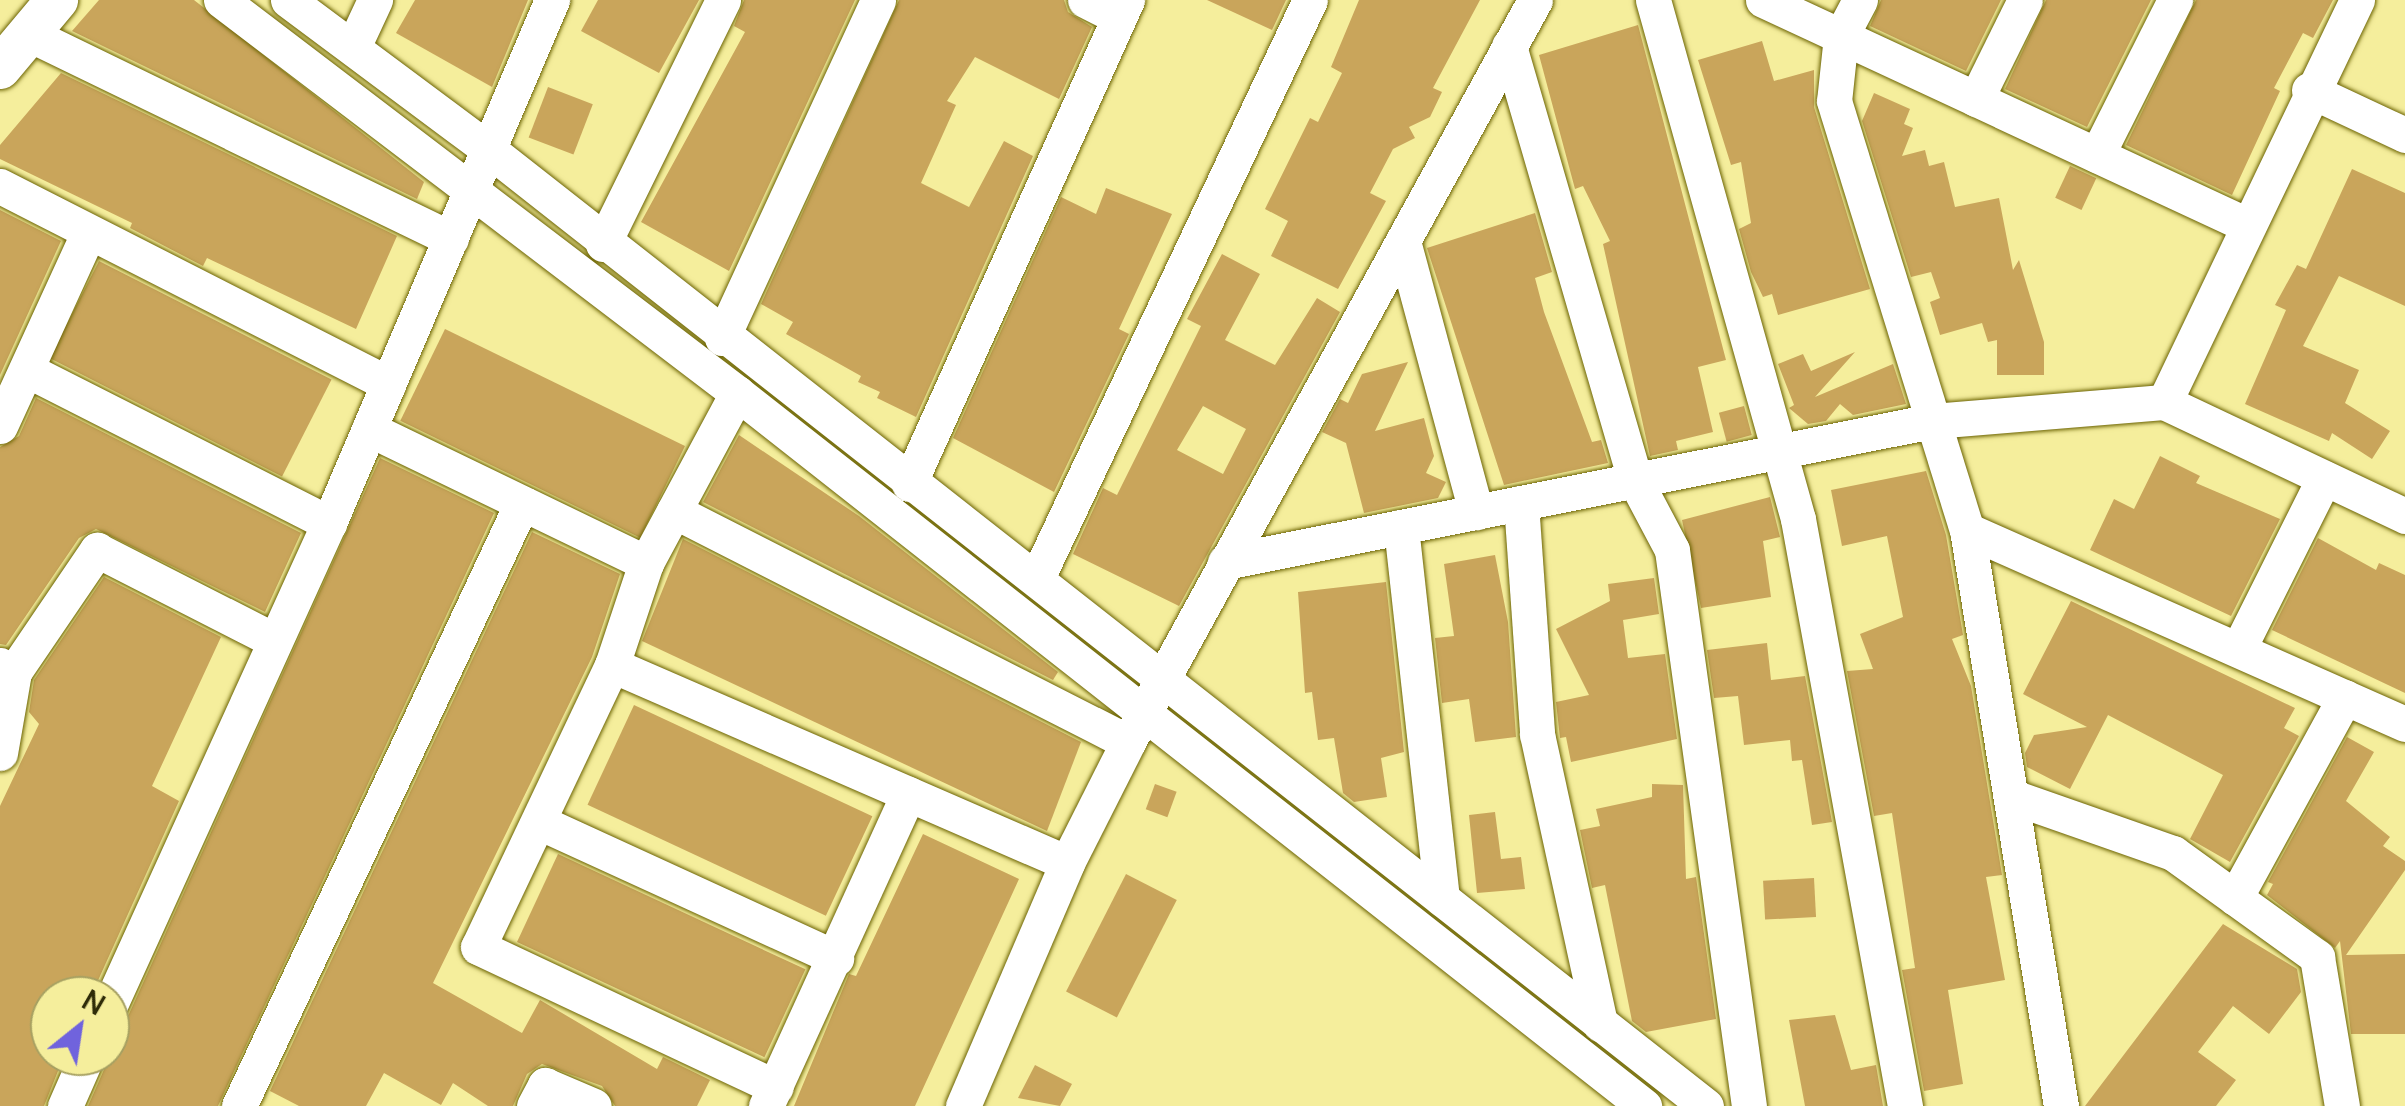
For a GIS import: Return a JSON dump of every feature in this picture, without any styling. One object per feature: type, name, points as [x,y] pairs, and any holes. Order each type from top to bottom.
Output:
[{"type":"main road","points":[[0,68],[57,0]]},
{"type":"street","points":[[221,0],[737,393],[1136,727],[1644,1106]]},
{"type":"street","points":[[288,0],[488,148],[602,244],[1164,677],[1706,1106]]},
{"type":"street","points":[[354,46],[375,0]]},
{"type":"street","points":[[123,976],[329,522],[552,0]]},
{"type":"street","points":[[602,244],[723,0]]},
{"type":"street","points":[[722,338],[878,0]]},
{"type":"street","points":[[909,484],[1123,8],[1085,0]]},
{"type":"street","points":[[1036,578],[1310,0]]},
{"type":"street","points":[[963,1106],[1067,863],[1136,727],[1535,0]]},
{"type":"street","points":[[1653,0],[1776,453],[1798,519],[1905,1106]]},
{"type":"street","points":[[1763,0],[2247,225]]},
{"type":"street","points":[[1860,0],[1841,36],[1834,101],[1967,530],[2016,798],[2061,1106]]},
{"type":"street","points":[[1976,99],[2024,0]]},
{"type":"street","points":[[2097,155],[2176,0]]},
{"type":"street","points":[[2164,402],[2309,90],[2358,0]]},
{"type":"street","points":[[29,34],[450,239]]},
{"type":"street","points":[[1510,46],[1635,480],[1672,550],[1749,1106]]},
{"type":"street","points":[[2309,90],[2405,135]]},
{"type":"street","points":[[0,186],[388,384]]},
{"type":"street","points":[[0,426],[89,232]]},
{"type":"street","points":[[1402,240],[1476,512]]},
{"type":"street","points":[[27,370],[329,522]]},
{"type":"street","points":[[737,393],[646,563],[612,665],[478,947],[771,1096],[908,794]]},
{"type":"street","points":[[1225,562],[1932,421],[2164,402],[2405,516]]},
{"type":"street","points":[[370,428],[646,563]]},
{"type":"street","points":[[2239,648],[2324,478]]},
{"type":"street","points":[[245,1104],[522,503]]},
{"type":"street","points":[[1521,504],[1537,734],[1600,1024]]},
{"type":"street","points":[[674,512],[1136,727]]},
{"type":"street","points":[[1401,527],[1442,898]]},
{"type":"street","points":[[1967,530],[2405,724]]},
{"type":"street","points":[[0,753],[7,668],[97,550],[274,640]]},
{"type":"street","points":[[612,665],[1067,863]]},
{"type":"street","points":[[2235,898],[2345,697]]},
{"type":"street","points":[[2016,798],[2173,853],[2317,957],[2342,1106]]},
{"type":"street","points":[[539,822],[836,958]]},
{"type":"street","points":[[64,1106],[78,1076]]},
{"type":"street","points":[[534,1106],[545,1085],[594,1106]]},
{"type":"building","points":[[99,0],[194,0],[424,182],[417,199],[72,31]]},
{"type":"building","points":[[415,0],[528,0],[492,87],[396,33]]},
{"type":"building","points":[[598,0],[699,0],[659,73],[581,31]]},
{"type":"building","points":[[744,0],[855,0],[729,271],[641,222],[745,32],[734,26]]},
{"type":"building","points":[[899,0],[1064,0],[1068,12],[1092,27],[1059,99],[975,57],[947,101],[956,105],[921,183],[969,207],[1004,141],[1033,156],[916,417],[877,398],[880,392],[858,382],[861,376],[786,334],[793,322],[761,304]]},
{"type":"building","points":[[1207,0],[1286,0],[1272,30]]},
{"type":"building","points":[[1359,0],[1480,0],[1433,88],[1442,92],[1430,117],[1409,127],[1415,138],[1393,149],[1370,193],[1386,201],[1338,289],[1271,256],[1288,221],[1265,209],[1310,118],[1318,122],[1342,73],[1331,67]]},
{"type":"building","points":[[1881,0],[2001,0],[1966,71],[1870,26]]},
{"type":"building","points":[[2046,0],[2151,0],[2087,127],[2005,89]]},
{"type":"building","points":[[2196,0],[2333,0],[2313,38],[2303,33],[2274,88],[2280,91],[2232,195],[2126,145]]},
{"type":"building","points":[[1638,25],[1726,360],[1698,367],[1713,432],[1676,441],[1678,450],[1650,456],[1603,244],[1610,241],[1583,186],[1575,189],[1539,55]]},
{"type":"building","points":[[1762,41],[1774,81],[1814,70],[1814,107],[1870,289],[1778,315],[1772,294],[1763,297],[1751,272],[1739,229],[1751,223],[1741,162],[1731,165],[1698,60]]},
{"type":"building","points":[[61,73],[397,236],[356,329],[207,258],[203,266],[130,228],[132,223],[0,159],[0,145]]},
{"type":"building","points":[[548,87],[593,104],[573,155],[529,137]]},
{"type":"building","points":[[1874,93],[1910,109],[1904,124],[1913,128],[1902,156],[1925,150],[1929,166],[1944,162],[1955,207],[1999,198],[2013,270],[2019,260],[2044,342],[2044,375],[1997,375],[1997,340],[1988,342],[1982,323],[1940,335],[1930,302],[1940,298],[1931,272],[1911,277],[1862,121]]},
{"type":"building","points":[[2070,166],[2096,178],[2081,210],[2055,198]]},
{"type":"building","points":[[2352,169],[2405,193],[2405,306],[2339,276],[2303,346],[2359,370],[2345,403],[2390,431],[2372,459],[2332,433],[2329,441],[2245,404],[2286,310],[2275,305],[2297,265],[2306,269]]},
{"type":"building","points":[[1106,188],[1172,214],[1119,329],[1129,334],[1054,492],[953,438],[1061,197],[1096,214]]},
{"type":"building","points":[[0,210],[61,241],[0,375]]},
{"type":"building","points":[[1535,213],[1552,272],[1535,278],[1544,312],[1592,442],[1601,440],[1608,463],[1504,485],[1427,248]]},
{"type":"building","points":[[1222,254],[1260,274],[1225,340],[1275,365],[1317,298],[1340,312],[1179,606],[1073,554],[1103,488],[1117,495],[1201,326],[1187,319]],"holes":[[[1203,406],[1246,429],[1223,474],[1177,450]]]},
{"type":"building","points":[[99,261],[332,379],[282,477],[50,358]]},
{"type":"building","points":[[445,329],[685,446],[640,538],[400,421]]},
{"type":"building","points":[[1855,352],[1815,397],[1893,364],[1906,404],[1853,415],[1840,404],[1826,421],[1808,424],[1789,408],[1794,405],[1778,364],[1803,354],[1811,371]]},
{"type":"building","points":[[1408,362],[1375,431],[1424,418],[1434,456],[1426,473],[1446,482],[1438,498],[1364,513],[1346,443],[1322,432],[1340,399],[1348,403],[1362,374]]},
{"type":"building","points":[[36,398],[301,533],[265,612],[96,529],[79,538],[6,645],[0,644],[0,447],[19,436]]},
{"type":"building","points":[[1744,406],[1752,435],[1727,442],[1719,413]]},
{"type":"building","points":[[739,435],[859,516],[1058,672],[1053,680],[703,502]]},
{"type":"building","points":[[2160,456],[2200,476],[2196,483],[2280,519],[2231,616],[2090,550],[2114,499],[2134,509]]},
{"type":"building","points":[[380,458],[494,513],[218,1106],[88,1106],[101,1076],[130,1076],[130,1012]]},
{"type":"building","points":[[1926,471],[1946,535],[1963,635],[1952,639],[1971,686],[2002,875],[1986,877],[2005,980],[1948,990],[1963,1084],[1924,1091],[1902,970],[1915,968],[1892,813],[1874,816],[1847,671],[1873,669],[1860,634],[1903,617],[1887,536],[1842,546],[1831,490]]},
{"type":"building","points":[[1770,497],[1780,537],[1763,541],[1771,597],[1701,608],[1682,520]]},
{"type":"building","points":[[532,532],[620,574],[592,657],[433,983],[522,1033],[540,1000],[657,1069],[663,1057],[710,1080],[697,1106],[615,1106],[602,1086],[542,1064],[527,1074],[513,1106],[488,1106],[453,1083],[441,1105],[384,1073],[366,1106],[299,1106],[270,1091]]},
{"type":"building","points":[[2318,538],[2376,570],[2379,563],[2405,575],[2405,693],[2272,630]]},
{"type":"building","points":[[683,539],[1081,742],[1047,831],[642,641]]},
{"type":"building","points":[[1495,555],[1508,622],[1516,737],[1475,742],[1469,699],[1442,703],[1435,638],[1454,636],[1444,564]]},
{"type":"building","points":[[104,577],[221,637],[152,786],[179,801],[100,976],[30,976],[30,1076],[56,1076],[44,1106],[0,1106],[0,806],[39,724],[29,712],[34,680]]},
{"type":"building","points":[[1654,578],[1659,614],[1623,620],[1628,658],[1665,654],[1677,739],[1571,762],[1566,737],[1560,738],[1556,702],[1589,695],[1556,629],[1610,601],[1608,584]]},
{"type":"building","points":[[1386,582],[1404,752],[1381,758],[1387,797],[1354,802],[1343,793],[1334,738],[1318,740],[1312,692],[1305,693],[1298,592]]},
{"type":"building","points":[[2071,601],[2295,708],[2284,728],[2299,736],[2230,862],[2190,839],[2223,775],[2108,715],[2070,789],[2027,767],[2025,753],[2034,735],[2087,727],[2023,694]]},
{"type":"building","points":[[1767,643],[1771,680],[1805,676],[1832,822],[1812,825],[1802,760],[1792,761],[1790,740],[1744,745],[1738,696],[1714,698],[1707,650]]},
{"type":"building","points":[[634,705],[872,816],[826,916],[588,805]]},
{"type":"building","points":[[2347,737],[2374,752],[2346,801],[2390,837],[2383,846],[2405,861],[2405,870],[2346,955],[2405,954],[2405,1034],[2351,1034],[2340,941],[2335,948],[2267,895],[2273,884],[2268,882]]},
{"type":"building","points":[[1155,784],[1177,792],[1167,817],[1146,809]]},
{"type":"building","points":[[1652,784],[1683,785],[1686,879],[1696,877],[1716,1019],[1646,1032],[1632,1021],[1605,885],[1592,888],[1580,830],[1600,826],[1596,809],[1652,797]]},
{"type":"building","points":[[1495,812],[1501,859],[1521,857],[1525,889],[1477,893],[1469,815]]},
{"type":"building","points":[[923,834],[1019,879],[915,1106],[794,1106],[849,974],[856,976]]},
{"type":"building","points":[[558,854],[805,969],[764,1057],[517,942]]},
{"type":"building","points":[[1126,874],[1177,900],[1117,1017],[1066,992]]},
{"type":"building","points":[[1814,878],[1816,917],[1765,920],[1763,881]]},
{"type":"building","points":[[2223,924],[2297,969],[2301,992],[2269,1034],[2233,1006],[2198,1052],[2236,1080],[2216,1106],[2085,1106]]},
{"type":"building","points":[[1835,1015],[1851,1070],[1876,1065],[1883,1106],[1805,1106],[1789,1020]]},
{"type":"building","points":[[1035,1065],[1072,1084],[1060,1106],[1018,1098]]}]
